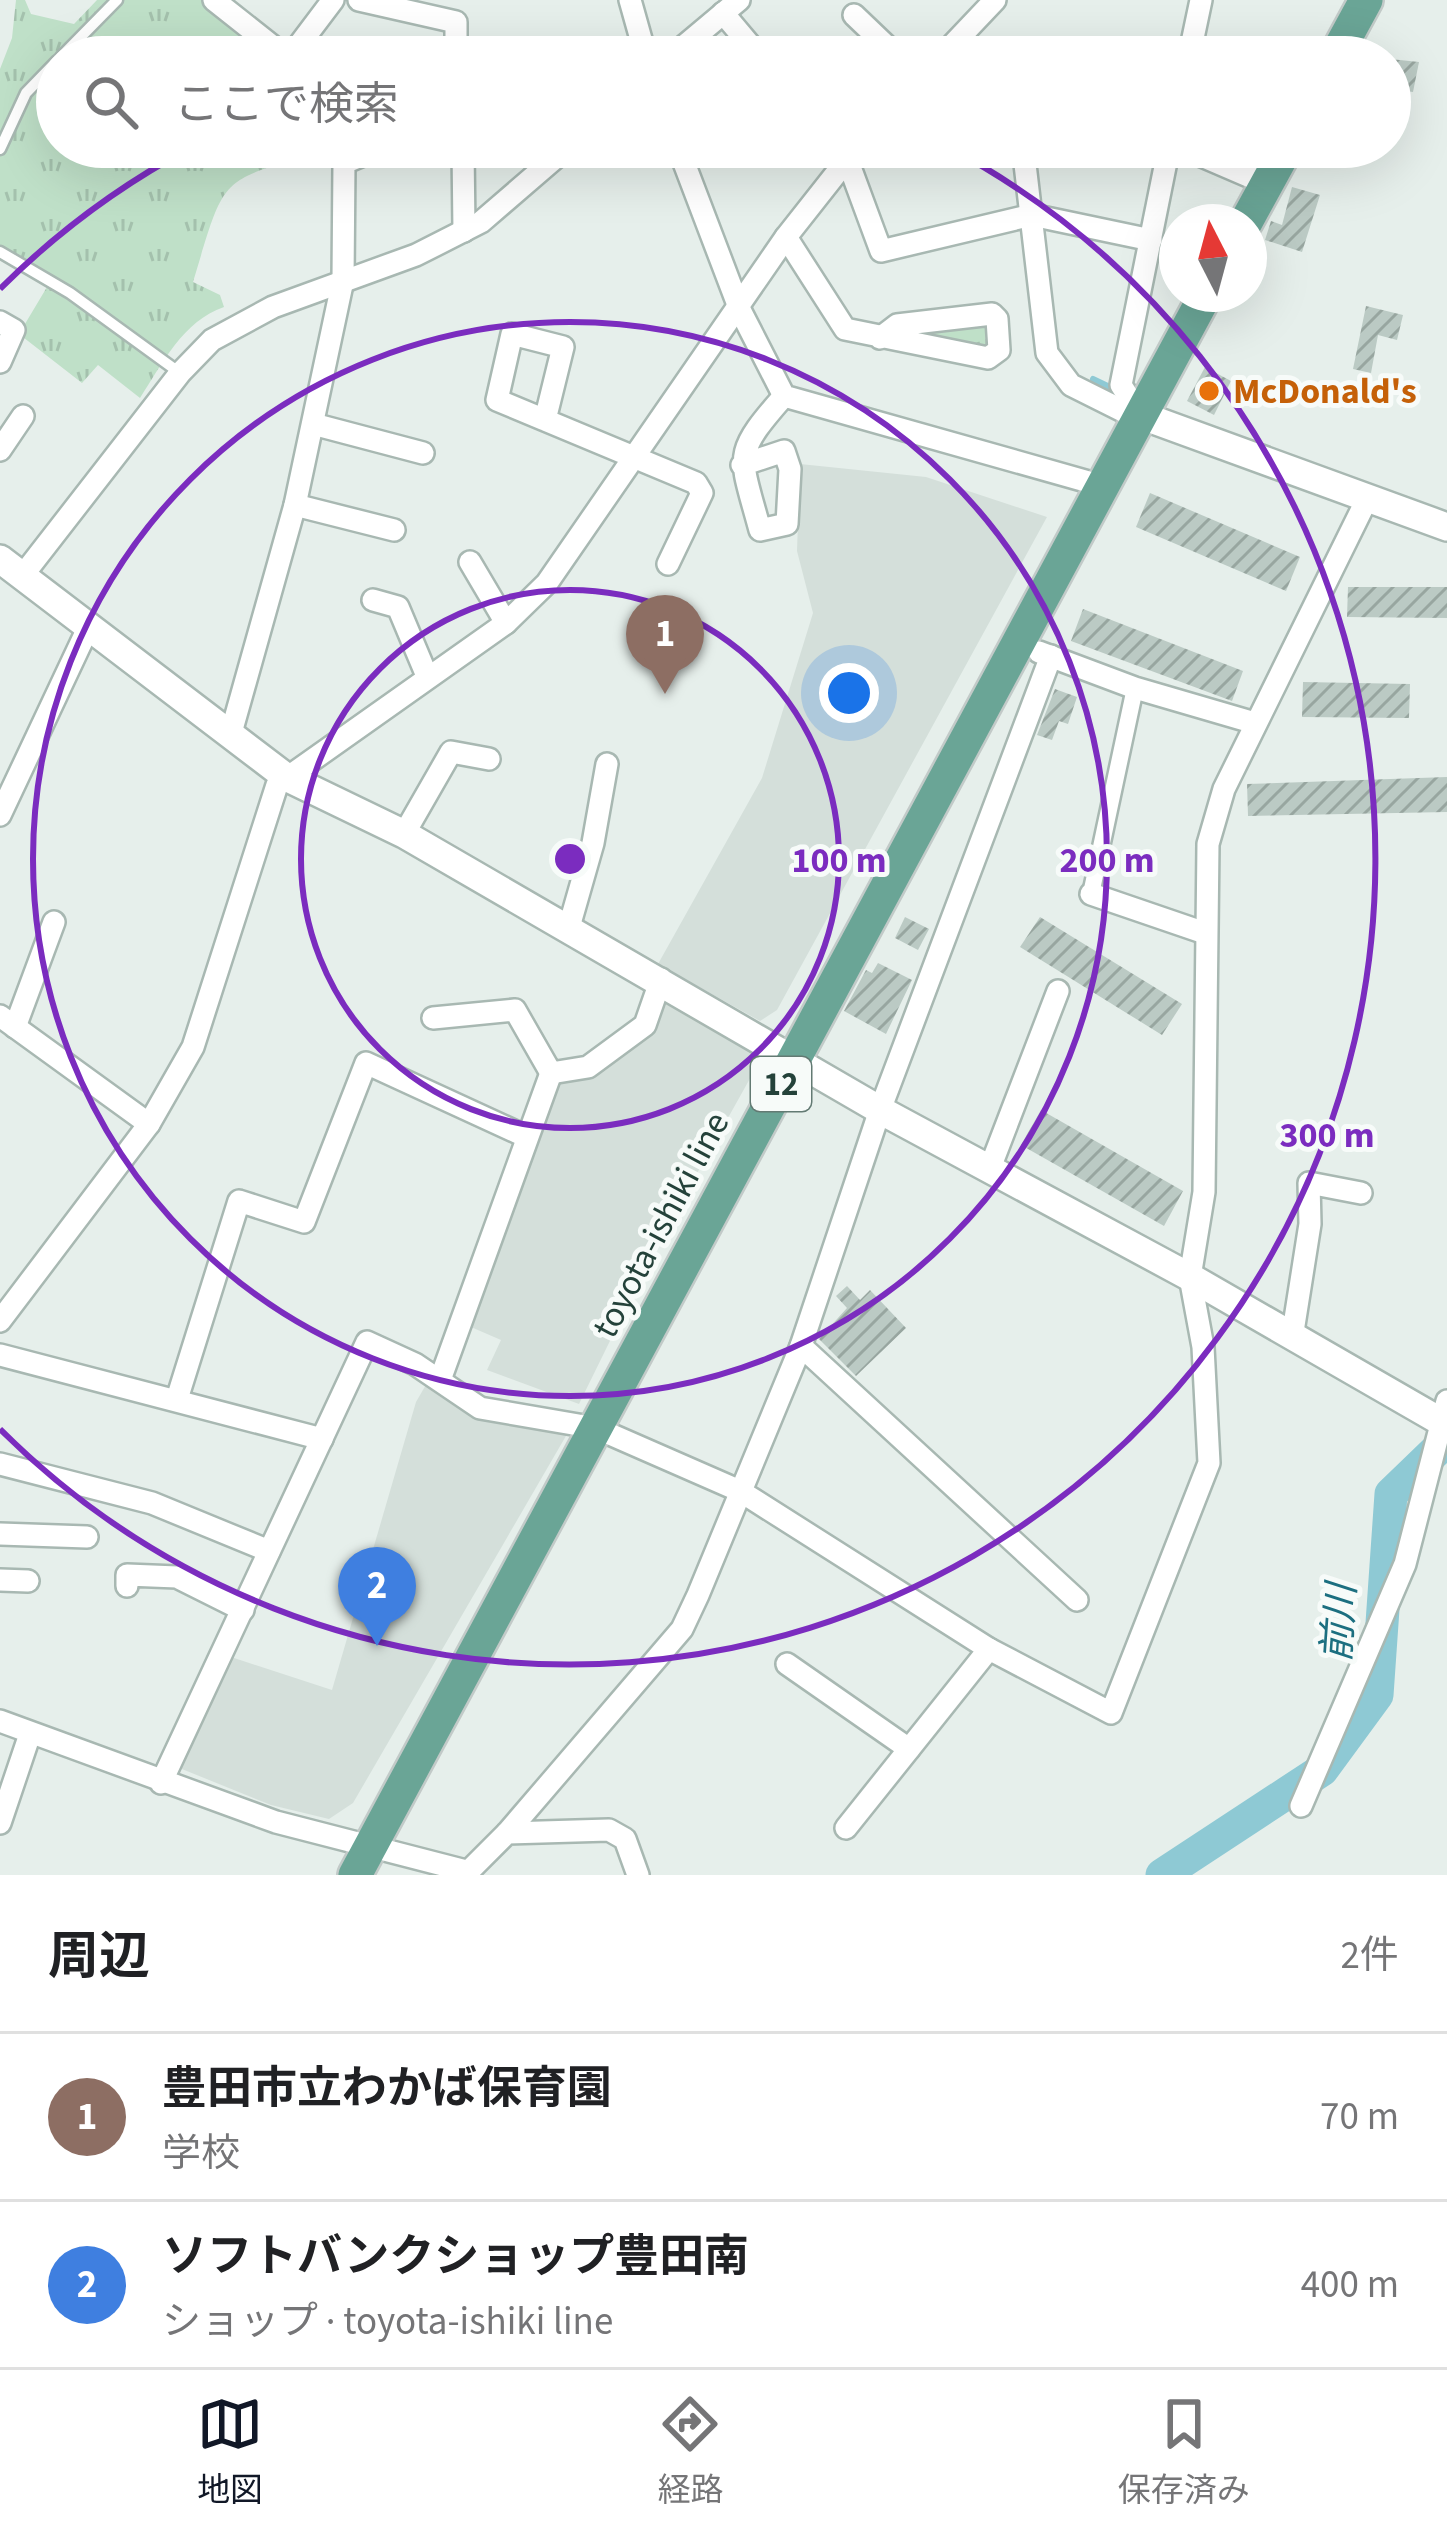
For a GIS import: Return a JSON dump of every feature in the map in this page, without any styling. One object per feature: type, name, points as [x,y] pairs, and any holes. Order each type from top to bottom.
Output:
[{"type":"main road","points":[[1346,36],[1366,0]]},
{"type":"main road","points":[[1256,204],[1276,168]]},
{"type":"main road","name":"toyota-ishiki line","points":[[362,1863],[794,1060],[1035,650],[1103,486],[1197,312]]},
{"type":"street","points":[[214,0],[261,36]]},
{"type":"street","points":[[305,36],[333,0]]},
{"type":"street","points":[[359,0],[456,22],[456,36]]},
{"type":"street","points":[[630,0],[640,36]]},
{"type":"street","points":[[1193,36],[1201,0]]},
{"type":"street","points":[[957,36],[980,5]]},
{"type":"street","points":[[696,36],[731,7],[748,36]]},
{"type":"street","points":[[854,15],[876,36]]},
{"type":"street","points":[[231,733],[295,506],[343,280],[339,168]]},
{"type":"street","points":[[463,168],[464,231]]},
{"type":"street","points":[[545,168],[497,211],[464,231],[224,332],[180,373],[8,569],[286,777],[404,833],[880,1110],[1190,1277],[1292,1338],[1445,1416],[1405,1564],[1301,1807]]},
{"type":"street","points":[[686,168],[740,310],[784,395],[1103,486]]},
{"type":"street","points":[[0,1321],[149,1124],[193,1047],[277,785],[506,622],[547,583],[835,168]]},
{"type":"street","points":[[853,168],[881,251],[1032,215],[1151,240]]},
{"type":"street","points":[[1026,168],[1047,353],[1071,385],[1138,416],[1447,526]]},
{"type":"street","points":[[1138,416],[1121,385],[1165,168]]},
{"type":"street","points":[[1230,168],[1268,184]]},
{"type":"street","points":[[786,237],[839,324],[880,338],[988,358],[999,350],[997,319],[992,314],[897,326],[880,338]]},
{"type":"street","points":[[0,322],[14,330],[15,338],[0,362]]},
{"type":"street","points":[[742,465],[746,440],[784,395]]},
{"type":"street","points":[[0,450],[23,416]]},
{"type":"street","points":[[545,420],[696,483],[702,493],[668,563]]},
{"type":"street","points":[[313,424],[423,453]]},
{"type":"street","points":[[161,1783],[368,1342],[440,1380],[480,1408],[596,1428],[740,1491],[989,1649],[1111,1713],[1209,1463],[1203,1347],[1190,1277],[1204,1192],[1205,933],[1213,818],[1366,499]]},
{"type":"street","points":[[295,506],[394,530]]},
{"type":"street","points":[[470,562],[506,622]]},
{"type":"street","points":[[373,600],[398,607],[427,676]]},
{"type":"street","points":[[0,815],[6,786],[89,626]]},
{"type":"street","points":[[0,1721],[362,1863],[466,1873],[507,1833],[682,1629],[801,1346],[1035,650],[1135,688],[1255,723]]},
{"type":"street","points":[[1135,688],[1090,894],[1205,933]]},
{"type":"street","points":[[404,833],[451,752],[489,759]]},
{"type":"street","points":[[569,927],[593,843],[608,764]]},
{"type":"street","points":[[54,922],[8,1021],[149,1124]]},
{"type":"street","points":[[551,1072],[588,1067],[645,1025],[661,979]]},
{"type":"street","points":[[990,1168],[1058,991]]},
{"type":"street","points":[[433,1018],[515,1010],[551,1072]]},
{"type":"street","points":[[177,1399],[239,1201],[304,1222],[366,1063],[526,1137]]},
{"type":"street","points":[[440,1380],[551,1072]]},
{"type":"street","points":[[1292,1338],[1310,1224],[1309,1183],[1361,1193]]},
{"type":"street","points":[[801,1346],[1077,1600]]},
{"type":"street","points":[[0,1355],[322,1439]]},
{"type":"street","points":[[0,1464],[152,1503],[269,1551]]},
{"type":"street","points":[[0,1534],[87,1537]]},
{"type":"street","points":[[127,1586],[127,1575],[177,1576],[243,1610]]},
{"type":"street","points":[[0,1580],[28,1581]]},
{"type":"street","points":[[846,1828],[989,1649]]},
{"type":"street","points":[[787,1664],[909,1749]]},
{"type":"street","points":[[0,1823],[29,1734]]},
{"type":"street","points":[[507,1833],[609,1830],[625,1839],[638,1875]]},
{"type":"lane","points":[[82,36],[117,0]]},
{"type":"lane","points":[[0,149],[26,93],[36,83]]},
{"type":"lane","points":[[0,252],[70,293],[180,373]]},
{"type":"shaded area","points":[[800,464],[926,477],[1047,517],[777,1010],[760,1021],[658,964],[762,778],[813,613],[797,551]]},
{"type":"shaded area","points":[[661,995],[751,1048],[757,1066],[658,1243],[579,1404],[487,1370],[501,1340],[464,1324],[557,1078],[589,1074]]},
{"type":"shaded area","points":[[427,1383],[570,1429],[353,1803],[329,1819],[271,1805],[167,1763],[222,1654],[332,1690],[416,1402]]},
{"type":"green space","points":[[16,0],[25,0],[31,14],[74,24],[97,0],[205,0],[254,36],[36,36],[36,168],[267,168],[245,177],[221,200],[193,282],[220,295],[224,307],[185,333],[140,398],[98,365],[82,383],[19,334],[50,282],[0,256],[0,69],[12,38]]},
{"type":"green space","points":[[987,321],[994,343],[983,351],[908,332]]},
{"type":"building","points":[[1411,61],[1419,62],[1411,92]]},
{"type":"building","points":[[1292,187],[1320,195],[1302,252],[1267,241],[1271,221],[1282,225]]},
{"type":"building","points":[[1366,306],[1403,315],[1397,340],[1378,335],[1371,373],[1353,369]]},
{"type":"building","name":"McDonald's","points":[[1205,367],[1231,381],[1214,415],[1187,401]]},
{"type":"building","points":[[1150,493],[1300,557],[1286,591],[1136,527]]},
{"type":"building","points":[[1348,587],[1447,587],[1447,618],[1347,617]]},
{"type":"building","points":[[1083,609],[1243,671],[1232,701],[1071,641]]},
{"type":"building","points":[[1303,682],[1410,684],[1409,718],[1302,717]]},
{"type":"building","points":[[1055,689],[1077,697],[1068,724],[1059,721],[1052,740],[1037,735]]},
{"type":"building","points":[[1447,777],[1447,812],[1248,816],[1247,784]]},
{"type":"building","points":[[905,917],[929,929],[918,950],[895,938]]},
{"type":"building","points":[[1040,917],[1182,1004],[1162,1035],[1020,947]]},
{"type":"building","points":[[878,963],[912,980],[886,1034],[844,1011],[866,970],[872,973]]},
{"type":"building","points":[[1041,1110],[1183,1191],[1164,1226],[1021,1145]]},
{"type":"building","points":[[847,1286],[860,1300],[870,1290],[906,1328],[856,1376],[819,1339],[847,1308],[836,1296]]},
{"type":"waterway","points":[[1093,379],[1116,390]]},
{"type":"waterway","name":"前川","points":[[1162,1875],[1322,1770],[1377,1695],[1391,1494],[1447,1440]]},
{"type":"place","name":"McDonald's","points":[[1209,391]]},
{"type":"place","name":"豊田市立わかば保育園","points":[[665,694]]},
{"type":"place","name":"ソフトバンクショップ豊田南","points":[[377,1646]]}]
